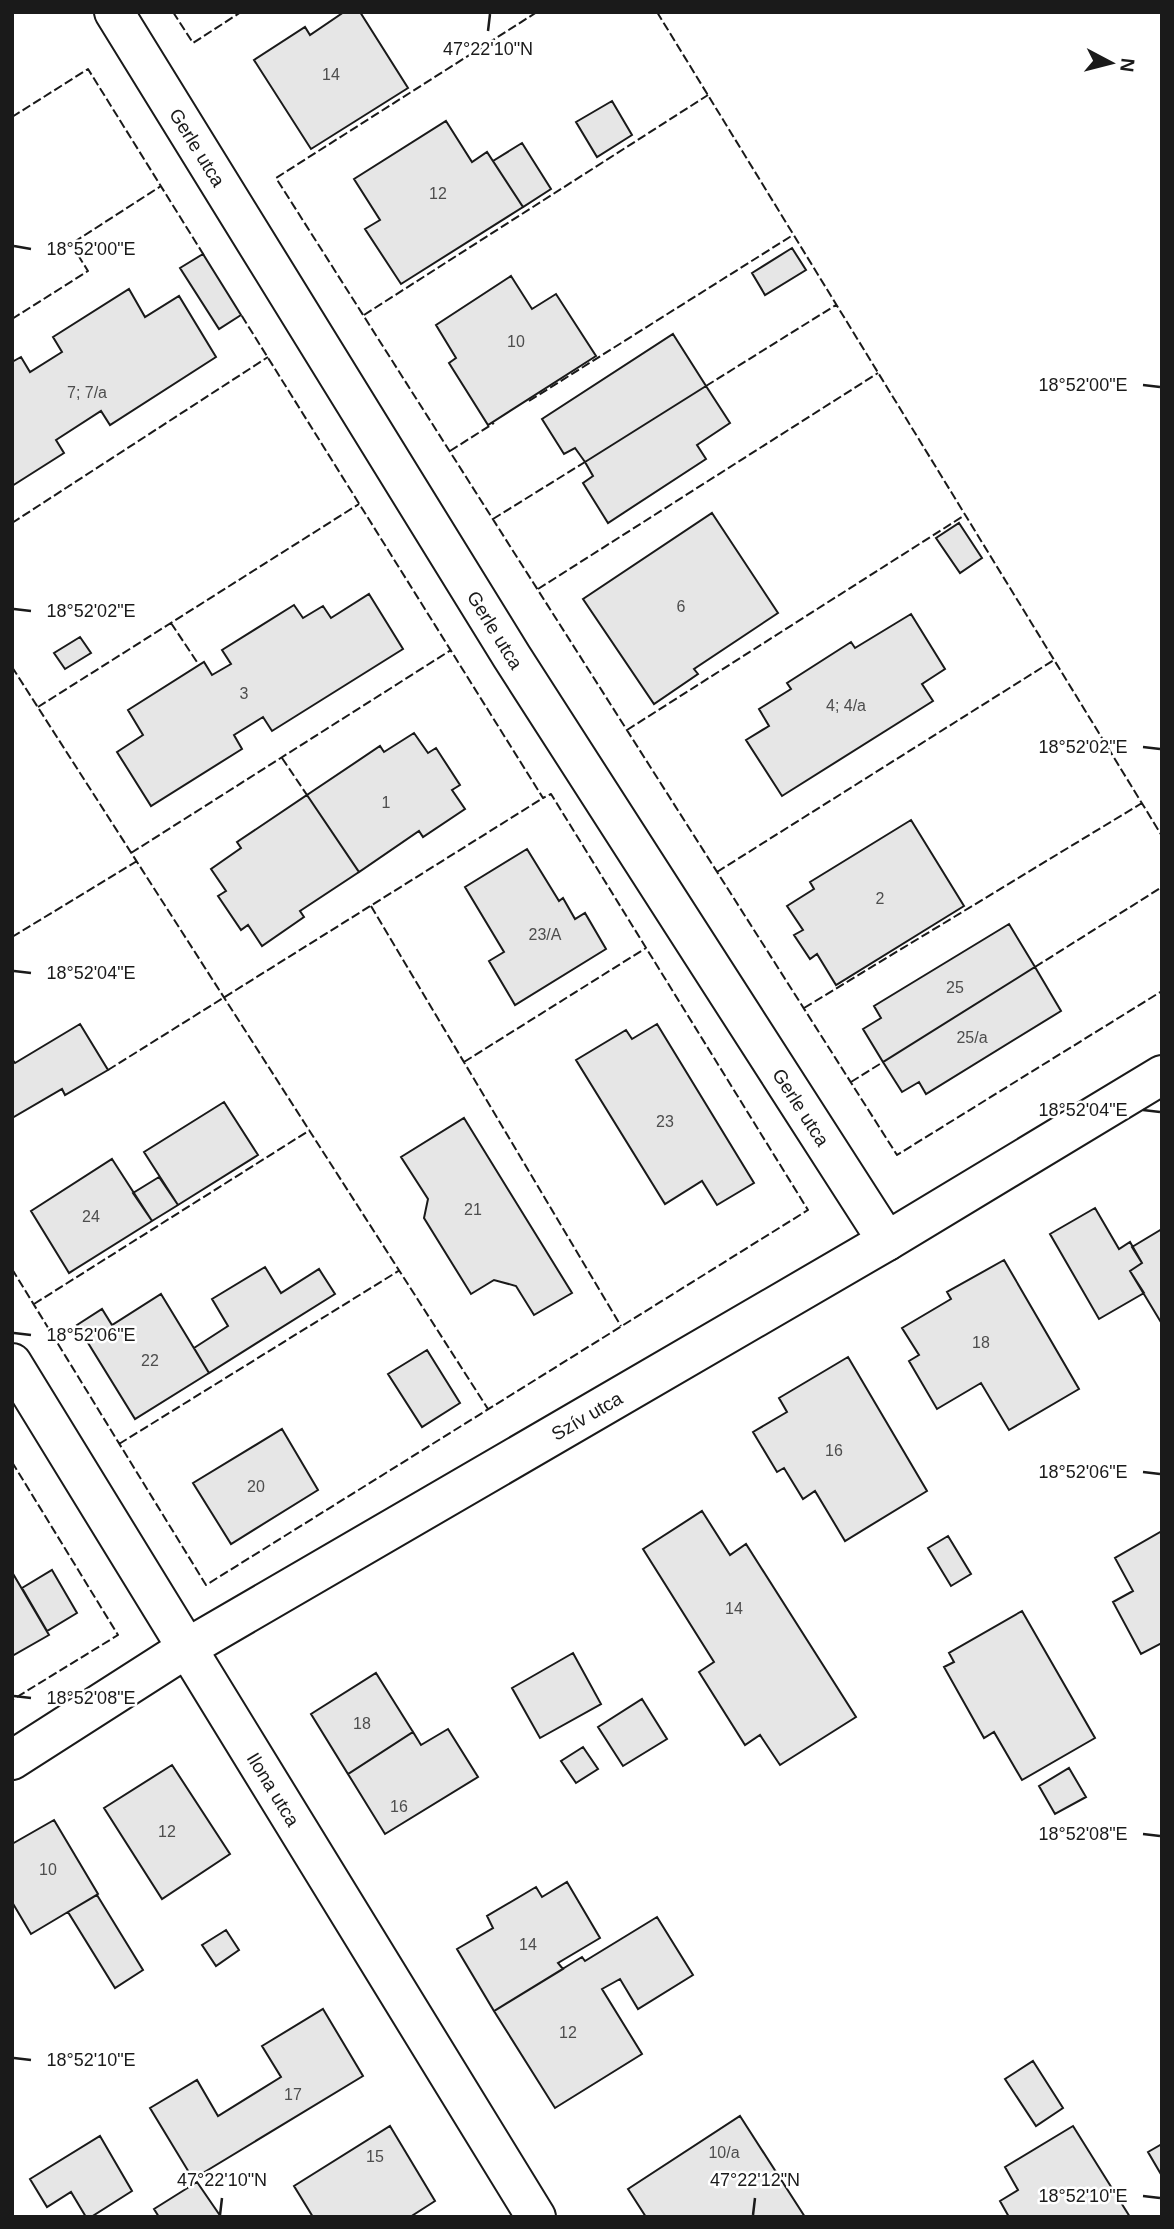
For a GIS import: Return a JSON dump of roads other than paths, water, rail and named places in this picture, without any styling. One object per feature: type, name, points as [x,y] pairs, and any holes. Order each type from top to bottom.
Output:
[{"type":"street","name":"Gerle utca","points":[[114,12],[512,657],[887,1241]]},
{"type":"street","name":"Szív utca","points":[[12,1760],[187,1648],[887,1241],[1162,1075]]},
{"type":"street","name":"Ilona utca","points":[[12,1363],[536,2217]]}]
